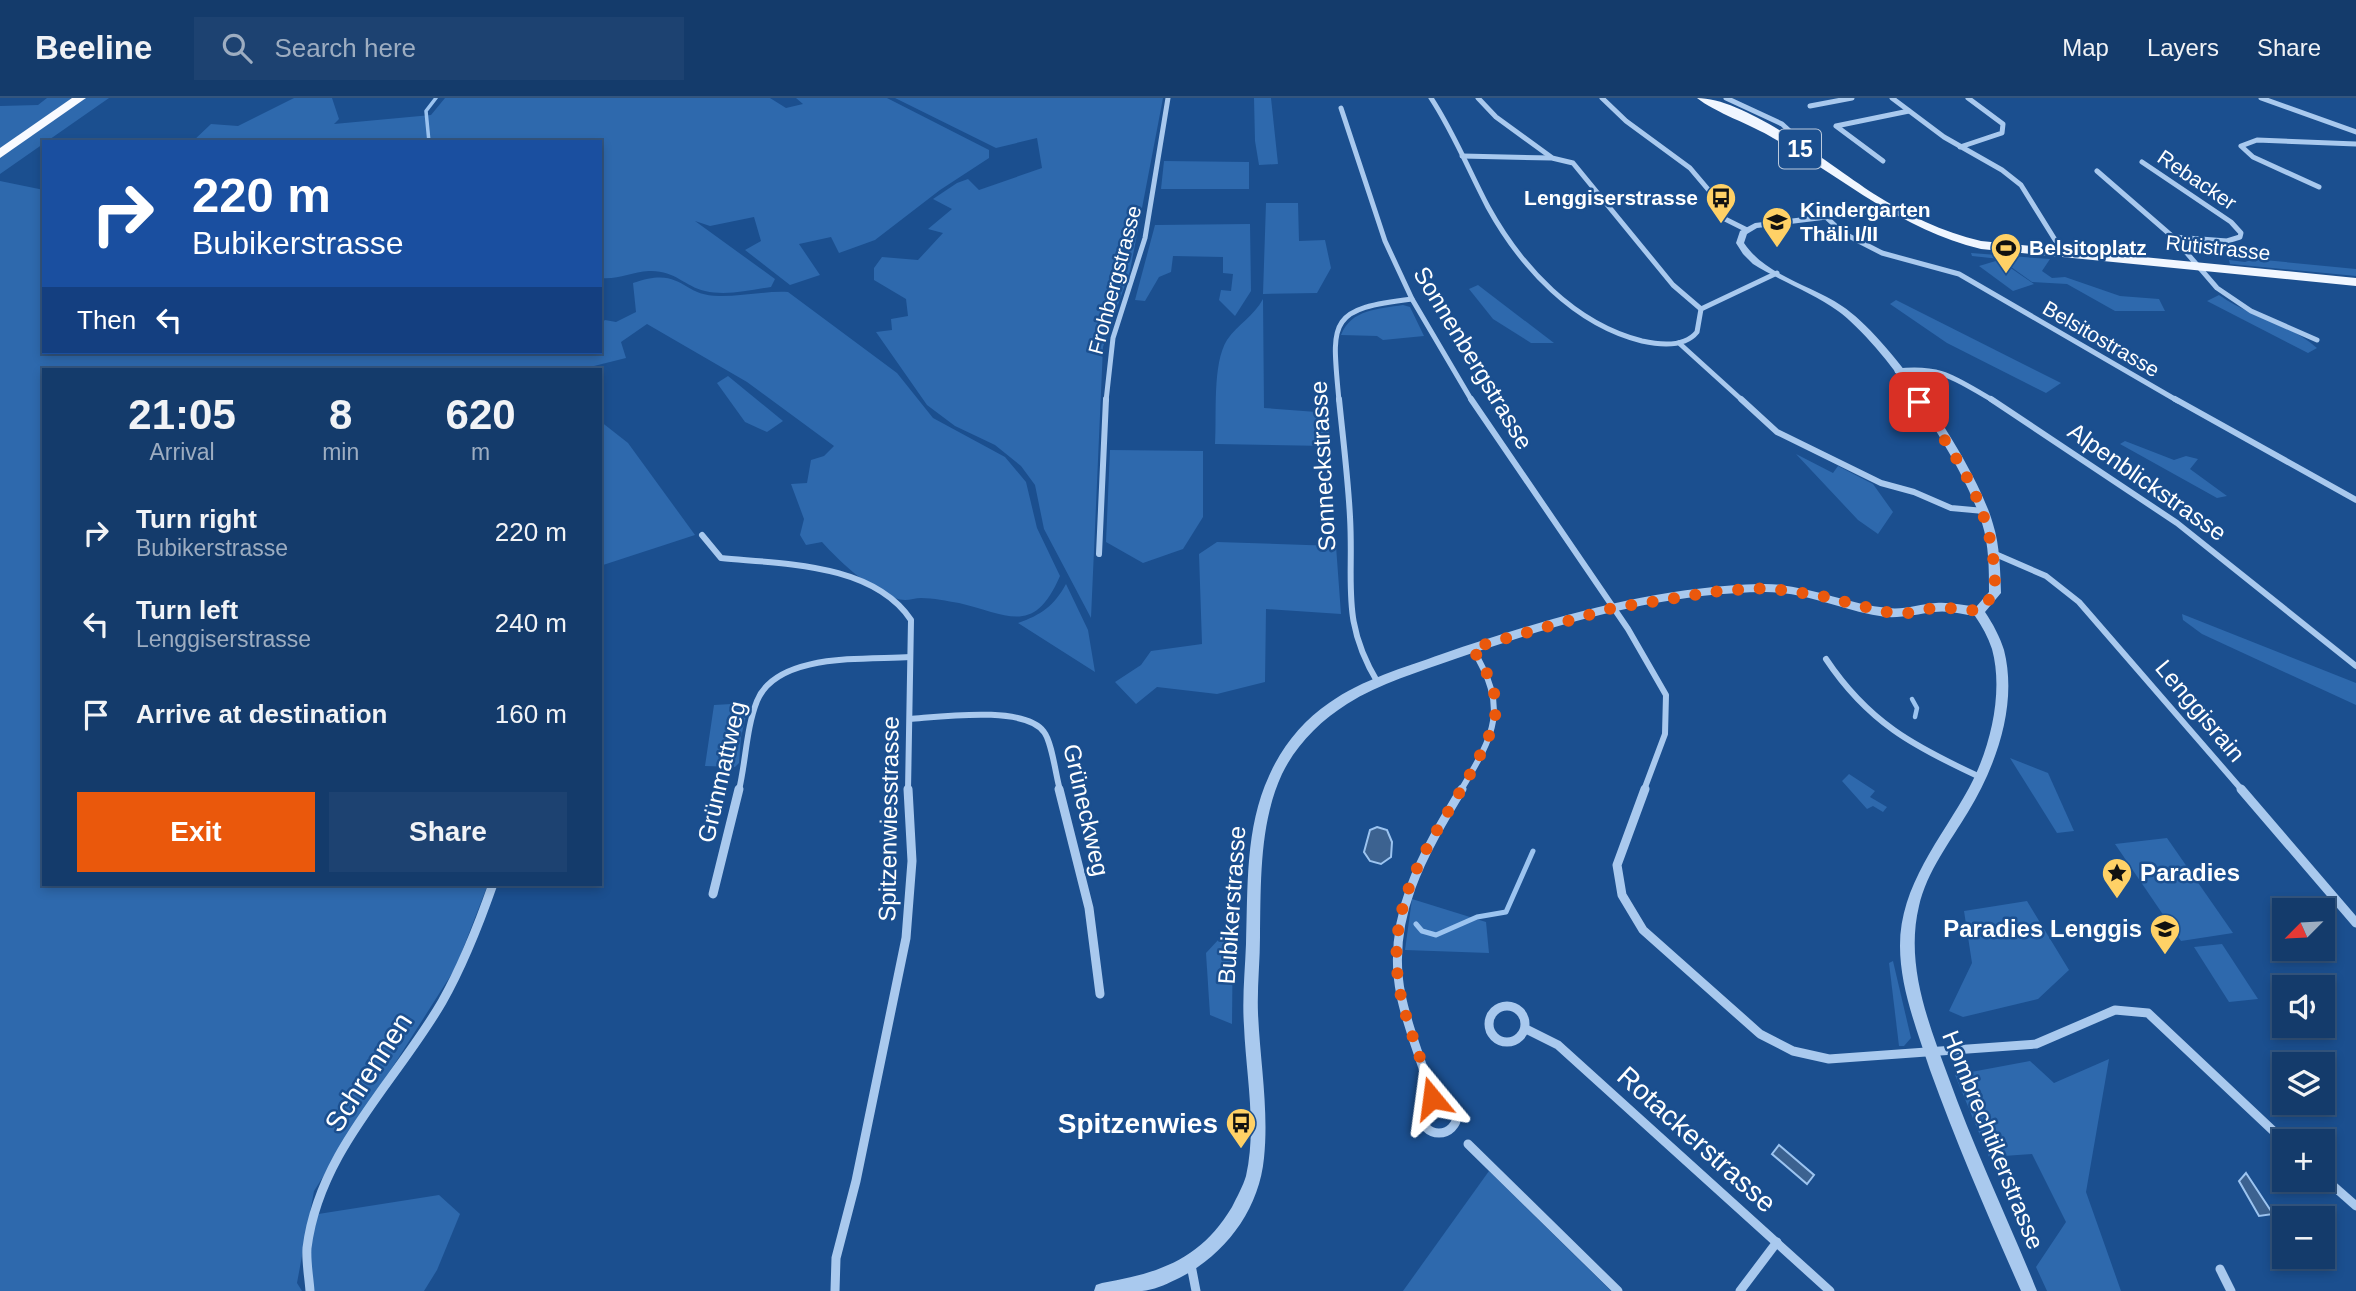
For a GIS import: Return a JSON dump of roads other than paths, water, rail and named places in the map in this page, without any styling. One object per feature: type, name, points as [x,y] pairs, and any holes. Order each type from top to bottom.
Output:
[{"type":"highway","points":[[0,154],[80,98]]},
{"type":"main road","name":"Rütistrasse","points":[[1703,98],[1750,120],[1807,153],[1930,230],[1966,242],[2356,282]]},
{"type":"street","name":"Frohbergstrasse","points":[[1099,554],[1107,372],[1113,338],[1145,238],[1168,98]]},
{"type":"street","points":[[1432,98],[1499,226],[1518,253],[1561,299],[1614,332],[1679,343],[1777,432],[1881,484],[1914,492],[1951,508],[1983,511]]},
{"type":"street","points":[[1478,98],[1495,119],[1536,142],[1552,158]]},
{"type":"street","points":[[1602,98],[1626,121],[1690,168],[1712,194],[1725,219],[1747,230]]},
{"type":"street","name":"Rütistrasse","points":[[1726,98],[1789,128],[1807,147],[1807,153]]},
{"type":"street","points":[[1810,106],[1852,98]]},
{"type":"street","points":[[1892,98],[1960,147],[2002,170],[2021,185],[2062,251]]},
{"type":"street","points":[[1960,147],[2002,133],[2003,124],[1968,98]]},
{"type":"street","points":[[2261,98],[2356,132]]},
{"type":"street","name":"Sonnenbergstrasse","points":[[1341,108],[1385,240],[1412,299],[1478,412],[1613,608],[1660,682],[1668,711],[1665,734],[1617,865],[1622,895],[1635,920],[1653,941],[1738,1017],[1776,1044],[1829,1059],[2036,1044],[2108,1012],[2138,1010],[2157,1019],[2272,1129]]},
{"type":"street","points":[[1883,161],[1836,126],[1909,111]]},
{"type":"street","points":[[2319,187],[2253,157],[2241,146],[2257,140],[2356,144]]},
{"type":"street","points":[[1462,156],[1552,158],[1569,161],[1583,172],[1673,285],[1701,309],[1702,323],[1697,333],[1679,343]]},
{"type":"street","name":"Rebacker","points":[[2142,162],[2233,223],[2241,233],[2240,237],[2231,241],[2173,237]]},
{"type":"street","points":[[2096,171],[2173,237],[2199,265],[2212,284],[2245,308],[2317,340]]},
{"type":"street","points":[[1893,209],[1776,222],[1747,230],[1740,239],[1748,256],[1850,316],[1866,330],[1960,462],[1983,511],[1993,553],[1995,593],[1979,611]]},
{"type":"street","name":"Belsitostrasse","points":[[1828,218],[1843,233],[1882,253],[1959,274],[2082,348],[2356,500]]},
{"type":"street","points":[[1701,309],[1777,273]]},
{"type":"street","name":"Sonneckstrasse","points":[[1378,683],[1358,651],[1348,608],[1350,522],[1334,338],[1340,318],[1349,312],[1362,307],[1412,299]]},
{"type":"street","name":"Alpenblickstrasse","points":[[1897,371],[1924,368],[1941,371],[2013,412],[2177,523],[2356,666]]},
{"type":"street","name":"Spitzenwiesstrasse","points":[[702,535],[721,558],[834,571],[901,605],[911,620],[908,797],[912,857],[906,938],[856,1181],[836,1258],[835,1291]]},
{"type":"street","name":"Lenggisrain","points":[[1993,553],[2035,568],[2060,583],[2076,598],[2356,922]]},
{"type":"street","name":"Bubikerstrasse","points":[[1102,1291],[1175,1273],[1191,1265],[1213,1248],[1234,1220],[1255,1172],[1250,1016],[1255,867],[1264,807],[1275,776],[1301,736],[1337,705],[1378,683],[1472,648],[1613,608],[1719,591],[1768,588],[1822,596],[1886,612],[1908,613],[1938,607],[1979,611]]},
{"type":"street","name":"Hombrechtikerstrasse","points":[[1979,611],[1990,628],[1999,654],[2000,700],[1997,727],[1980,777],[1928,863],[1910,911],[1907,944],[1909,968],[1932,1053],[1952,1112],[2029,1291]]},
{"type":"street","points":[[1432,1098],[1401,994],[1398,929],[1411,881],[1494,723],[1497,707],[1494,689],[1472,648]]},
{"type":"street","name":"Grünmattweg","points":[[713,894],[745,764],[749,731],[757,701],[764,688],[786,671],[803,664],[911,657]]},
{"type":"street","points":[[1826,659],[1841,684],[1874,720],[1896,736],[1980,777]]},
{"type":"street","name":"Grüneckweg","points":[[910,719],[1013,718],[1035,723],[1045,732],[1089,908],[1100,994]]},
{"type":"street","name":"Schrennen","points":[[310,1291],[306,1274],[307,1242],[320,1191],[358,1126],[441,1004],[472,940],[492,886]]},
{"type":"street","name":"Rotackerstrasse","points":[[1526,1029],[1521,1037],[1512,1041],[1502,1040],[1493,1033],[1490,1016],[1495,1009],[1513,1008],[1521,1014],[1526,1029],[1558,1045],[1830,1291]]},
{"type":"street","points":[[1432,1098],[1441,1098],[1456,1110],[1454,1128],[1447,1133],[1437,1133],[1422,1122],[1422,1106],[1432,1098]]},
{"type":"street","points":[[1468,1144],[1618,1291]]},
{"type":"street","points":[[2335,1187],[2356,1206]]},
{"type":"street","points":[[1740,1291],[1777,1242]]},
{"type":"street","points":[[1191,1265],[1196,1291]]},
{"type":"street","points":[[2220,1269],[2231,1291]]},
{"type":"waterway","points":[[429,140],[426,111],[436,98]]},
{"type":"waterway","points":[[1912,699],[1917,708],[1915,717]]},
{"type":"waterway","points":[[1416,924],[1422,931],[1436,935],[1477,917],[1506,912],[1533,851]]},
{"type":"place","name":"Lenggiserstrasse","points":[[1721,225]]},
{"type":"place","name":"Kindergarten Thäli I/II","points":[[1777,249]]},
{"type":"place","name":"Belsitoplatz","points":[[2006,275]]},
{"type":"place","name":"Paradies","points":[[2117,900]]},
{"type":"place","name":"Paradies Lenggis","points":[[2165,956]]},
{"type":"place","name":"Spitzenwies","points":[[1241,1150]]}]
